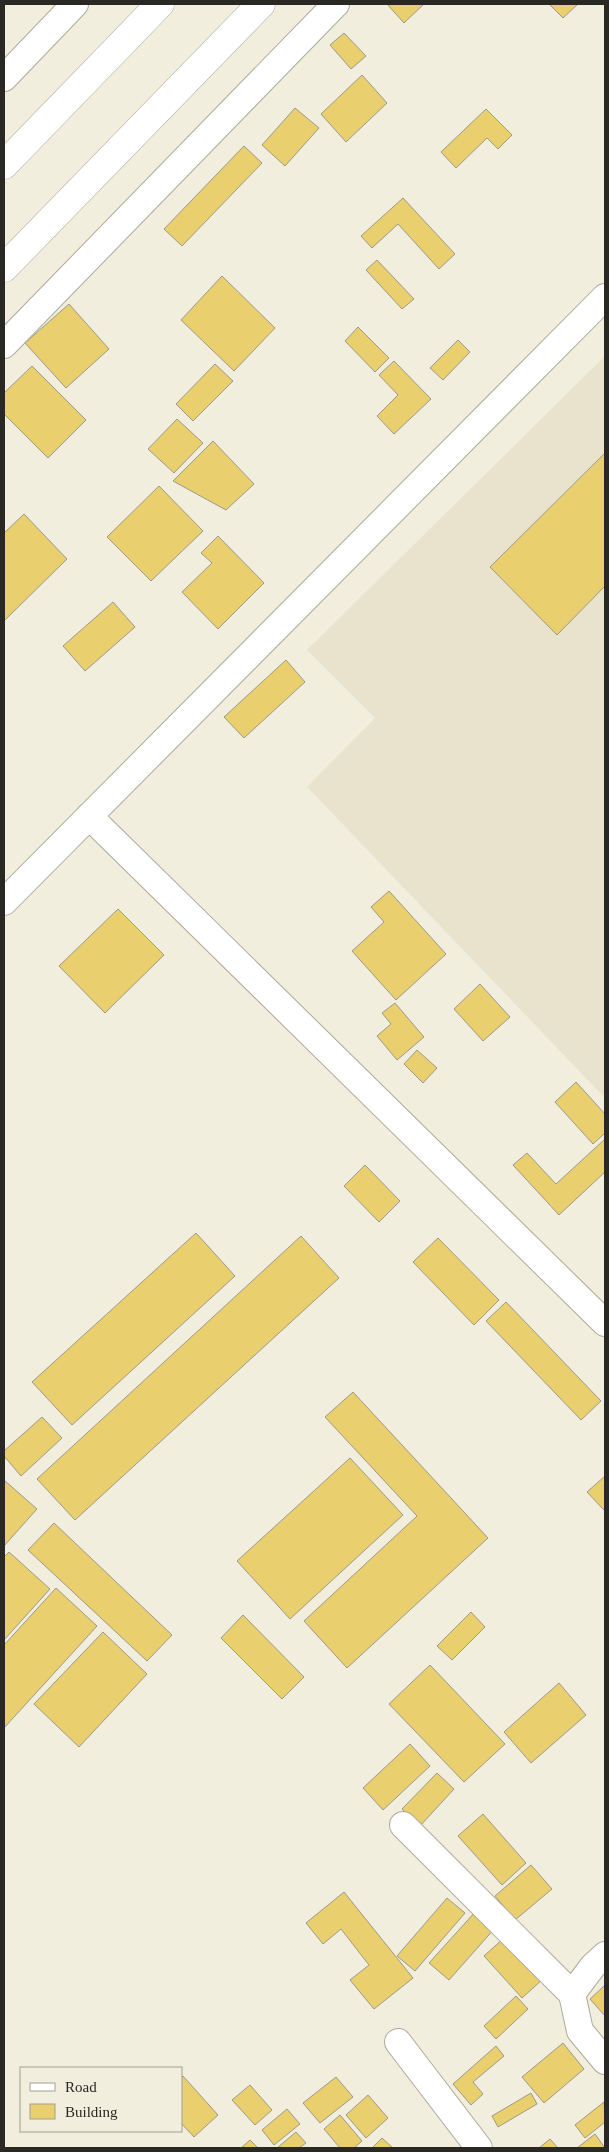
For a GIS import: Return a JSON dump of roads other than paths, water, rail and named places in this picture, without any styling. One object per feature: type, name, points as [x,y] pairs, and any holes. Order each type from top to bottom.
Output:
[{"type":"main road","points":[[4,165],[160,4]]},
{"type":"main road","points":[[4,268],[261,4]]},
{"type":"street","points":[[4,78],[75,4]]},
{"type":"street","points":[[4,345],[336,4]]},
{"type":"street","points":[[4,902],[605,296]]},
{"type":"street","points":[[89,816],[605,1323]]},
{"type":"street","points":[[402,1825],[572,1994],[580,2031],[605,2061]]},
{"type":"street","points":[[572,1994],[593,1966],[605,1955]]},
{"type":"street","points":[[398,2042],[479,2148]]}]
